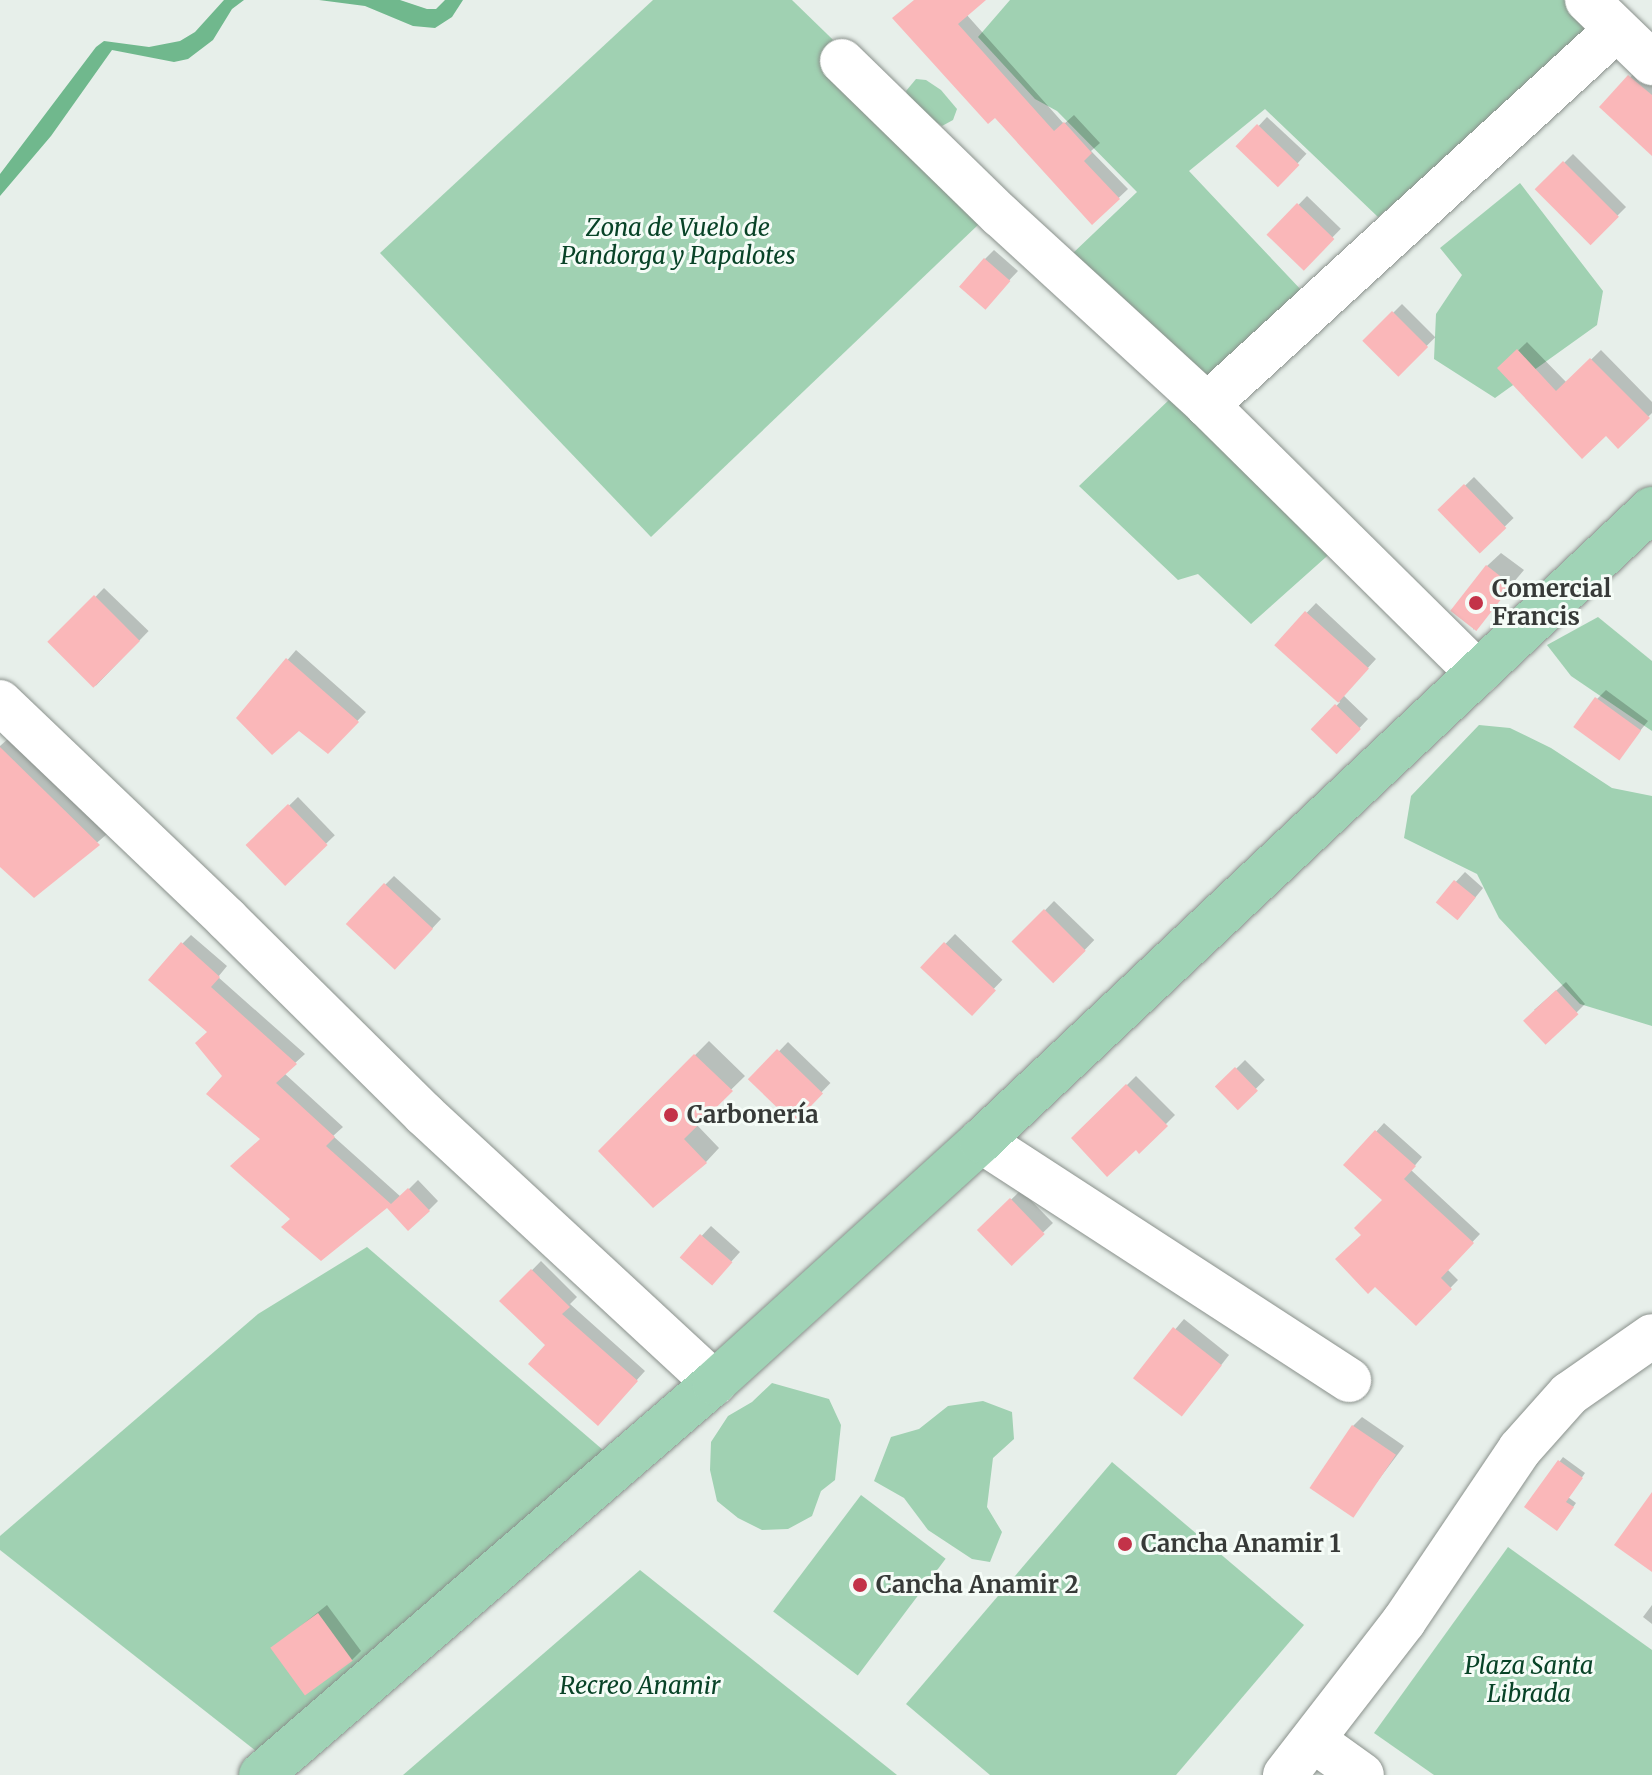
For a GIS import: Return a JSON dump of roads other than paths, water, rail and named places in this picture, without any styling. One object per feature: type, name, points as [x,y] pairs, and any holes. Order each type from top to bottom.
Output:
[{"type":"main road","points":[[261,1775],[714,1383],[981,1141],[1652,509]]},
{"type":"street","points":[[1207,405],[1602,15],[1652,63]]},
{"type":"street","points":[[842,61],[1000,215],[1207,405],[1478,673]]},
{"type":"street","points":[[0,702],[227,919],[424,1114],[714,1383]]},
{"type":"street","points":[[981,1141],[1349,1380]]},
{"type":"street","points":[[1285,1775],[1404,1621],[1520,1449],[1569,1394],[1652,1336]]},
{"type":"street","points":[[1313,1740],[1362,1775]]},
{"type":"place","name":"Comercial Francis","points":[[1476,603]]},
{"type":"place","name":"Carbonería","points":[[671,1115]]},
{"type":"place","name":"Cancha Anamir 1","points":[[1125,1544]]},
{"type":"place","name":"Cancha Anamir 2","points":[[860,1585]]},
{"type":"park label","name":"Zona de Vuelo de Pandorga y Papalotes","points":[[678,242]]},
{"type":"park label","name":"Plaza Santa Librada","points":[[1529,1680]]},
{"type":"park label","name":"Recreo Anamir","points":[[640,1686]]}]
